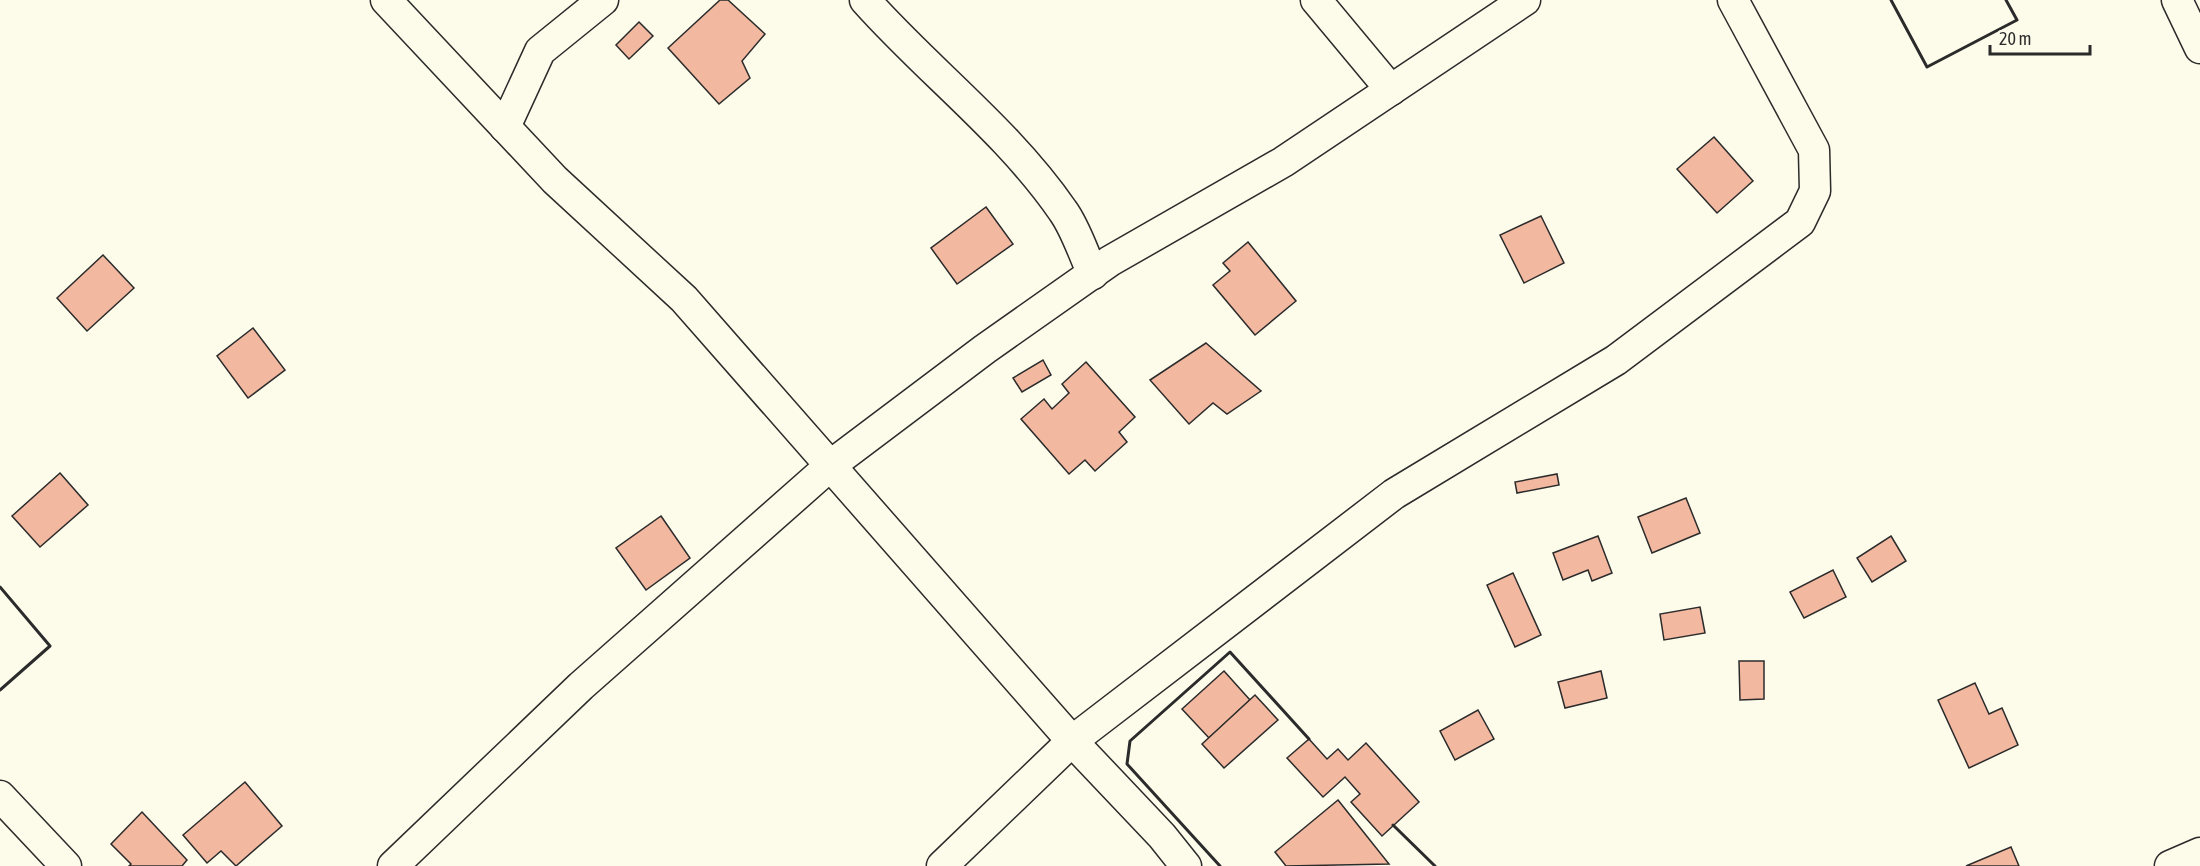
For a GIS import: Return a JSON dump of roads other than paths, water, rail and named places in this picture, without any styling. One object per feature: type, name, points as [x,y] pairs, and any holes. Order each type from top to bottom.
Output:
[{"type":"street","points":[[386,0],[555,180],[684,299],[1072,741],[1162,836],[1186,866]]},
{"type":"street","points":[[505,127],[540,51],[603,0]]},
{"type":"street","points":[[865,0],[890,28],[1006,140],[1064,212],[1093,273]]},
{"type":"street","points":[[1316,0],[1391,90]]},
{"type":"street","points":[[393,866],[581,686],[831,465],[985,349],[1093,273],[1282,162],[1525,0]]},
{"type":"street","points":[[942,866],[1072,741],[1394,494],[1616,360],[1800,222],[1815,191],[1814,150],[1733,0]]},
{"type":"street","points":[[2177,0],[2200,48]]},
{"type":"street","points":[[0,796],[66,866]]},
{"type":"street","points":[[2170,866],[2200,853]]}]
